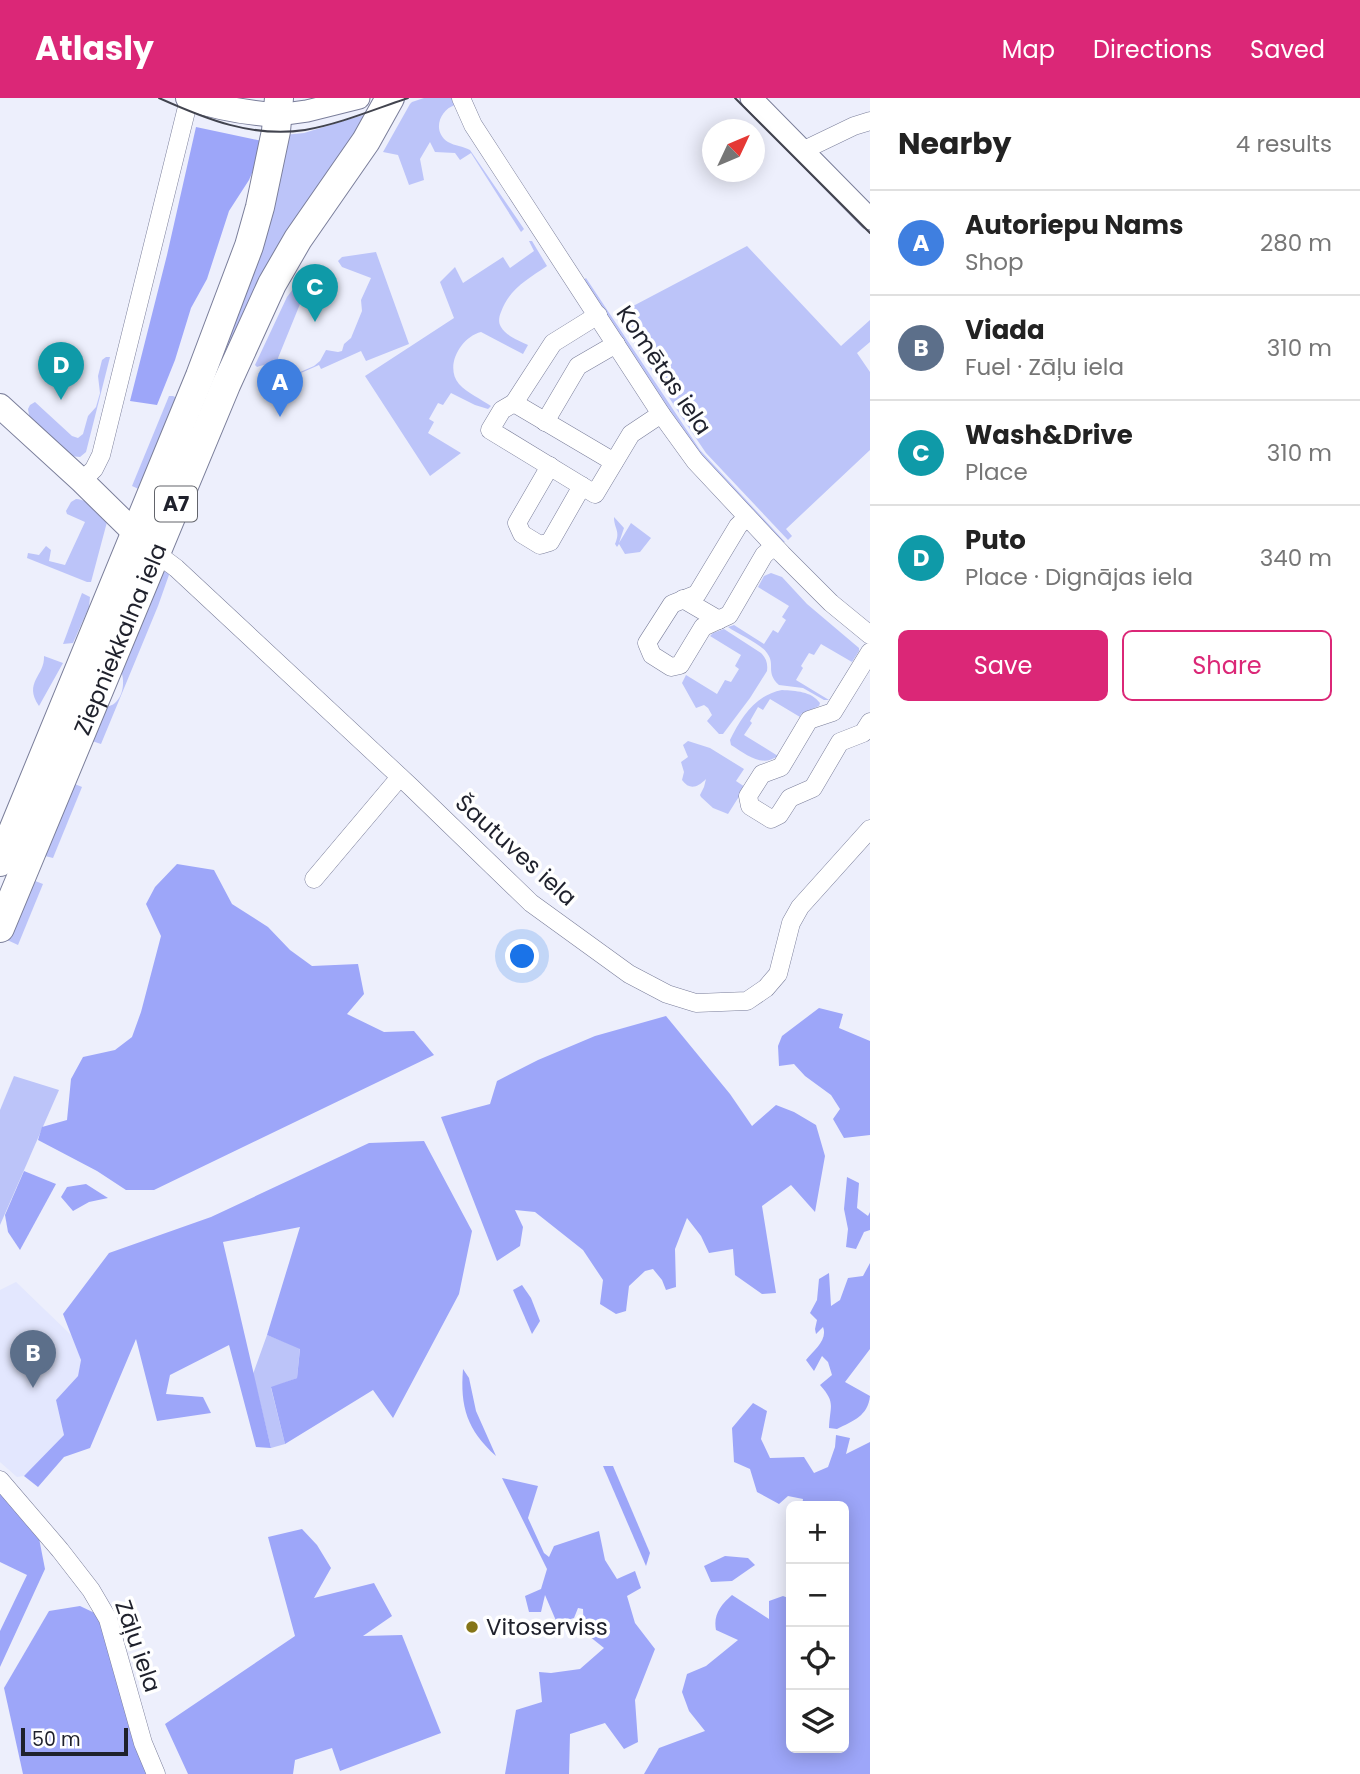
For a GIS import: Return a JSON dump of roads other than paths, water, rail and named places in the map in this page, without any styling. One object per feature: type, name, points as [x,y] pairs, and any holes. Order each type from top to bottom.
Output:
[{"type":"highway","name":"Ziepniekkalna iela","points":[[0,862],[156,553],[226,385],[272,284],[298,239],[366,141],[390,98]]},
{"type":"highway","name":"Ziepniekkalna iela","points":[[0,928],[86,688],[135,533],[200,376],[249,246],[276,131],[278,106]]},
{"type":"highway","points":[[200,376],[209,369],[220,368],[225,374],[226,385]]},
{"type":"main road","points":[[189,98],[248,113],[278,106]]},
{"type":"main road","points":[[0,406],[135,533]]},
{"type":"street","points":[[82,481],[94,469],[101,455],[189,98]]},
{"type":"street","points":[[278,106],[307,111],[359,98]]},
{"type":"street","name":"Komētas iela","points":[[461,98],[465,125],[598,315],[661,414],[695,461],[831,603],[870,635]]},
{"type":"street","points":[[751,98],[870,219]]},
{"type":"street","points":[[802,150],[855,125],[870,121]]},
{"type":"street","points":[[598,315],[553,343],[514,402],[502,410],[490,430],[595,494],[631,434],[661,414]]},
{"type":"street","points":[[545,422],[578,366],[616,344]]},
{"type":"street","points":[[514,402],[614,462]]},
{"type":"street","points":[[550,466],[517,523],[522,534],[540,545],[550,542],[582,486]]},
{"type":"street","points":[[747,517],[738,526],[697,594],[672,604],[647,643],[652,655],[671,667],[680,665],[703,627],[729,615],[764,555],[774,545]]},
{"type":"street","name":"Šautuves iela","points":[[156,553],[176,568],[400,777],[531,903],[629,974],[667,994],[696,1003],[747,1001],[766,988],[778,974],[791,923],[800,907],[870,828]]},
{"type":"street","points":[[683,599],[719,620]]},
{"type":"street","points":[[870,652],[833,712],[809,720],[781,767],[762,774],[748,796],[750,806],[771,819],[779,815],[790,798],[813,788],[840,741],[863,733],[870,722]]},
{"type":"street","points":[[822,717],[851,737]]},
{"type":"street","points":[[313,879],[400,777]]},
{"type":"street","name":"Zāļu iela","points":[[0,1480],[60,1550],[91,1590],[108,1619],[143,1743],[156,1774]]},
{"type":"tram line","points":[[159,98],[230,125],[285,132],[331,124],[408,98]]},
{"type":"tram line","points":[[735,98],[870,233]]},
{"type":"place","name":"Wash&Drive","points":[[315,322]]},
{"type":"place","name":"Puto","points":[[61,400]]},
{"type":"place","name":"Autoriepu Nams","points":[[280,417]]},
{"type":"place","name":"Viada","points":[[33,1388]]},
{"type":"place","name":"Vitoserviss","points":[[472,1627]]}]
